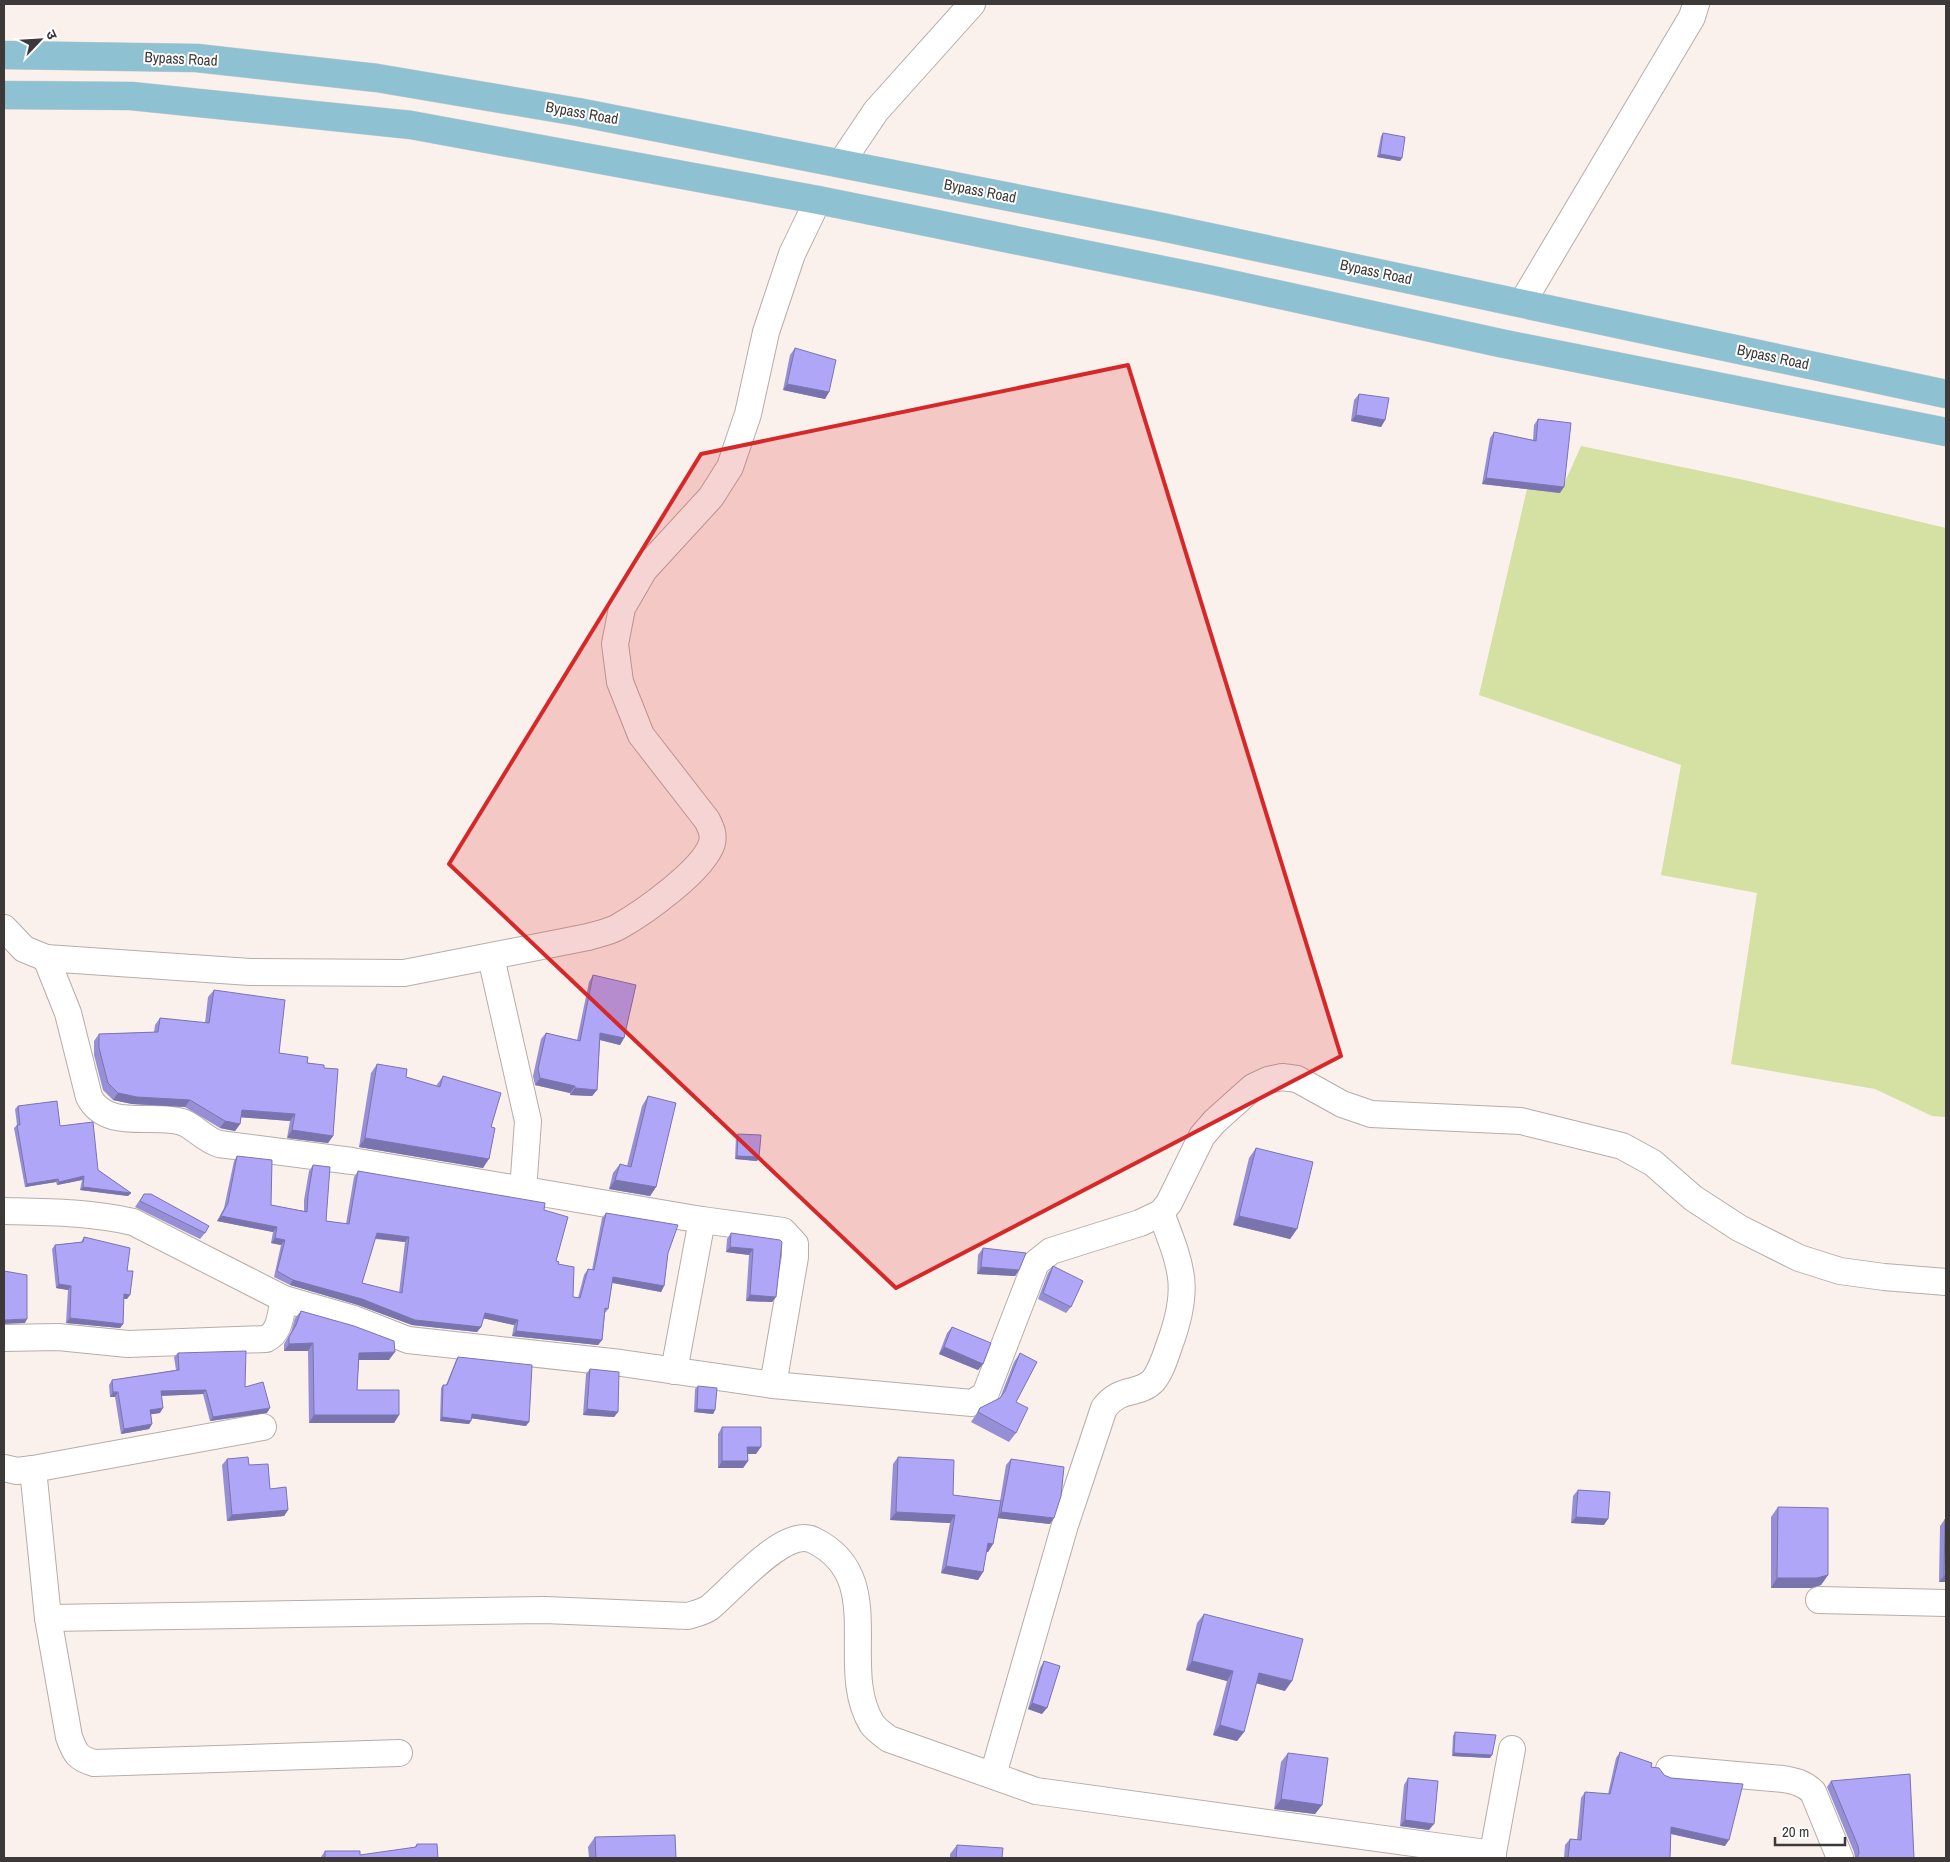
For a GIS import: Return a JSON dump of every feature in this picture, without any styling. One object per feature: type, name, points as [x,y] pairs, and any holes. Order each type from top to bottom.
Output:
[{"type":"main road","name":"Bypass Road","points":[[4,55],[198,58],[377,78],[578,112],[1172,229],[1946,394]]},
{"type":"main road","points":[[4,95],[131,96],[410,125],[818,200],[1212,280],[1500,343],[1946,432]]},
{"type":"street","points":[[841,163],[876,111],[972,4]]},
{"type":"street","points":[[1522,303],[1692,17],[1696,4]]},
{"type":"street","points":[[4,928],[24,949],[46,958],[250,972],[404,973],[588,937],[616,928],[689,876],[708,852],[712,841],[712,830],[708,820],[641,735],[620,682],[615,644],[622,608],[644,570],[711,497],[730,467],[748,414],[766,332],[792,254],[818,200]]},
{"type":"street","points":[[491,957],[528,1121],[523,1190]]},
{"type":"street","points":[[46,958],[68,1013],[89,1097],[95,1107],[105,1114],[125,1118],[183,1122],[202,1137],[219,1144],[352,1161],[702,1220],[782,1231],[795,1244],[795,1257],[773,1385]]},
{"type":"street","points":[[4,1211],[60,1212],[112,1217],[133,1222],[284,1299],[354,1319],[408,1340],[674,1370],[773,1385],[964,1404],[980,1400],[985,1395],[1036,1263],[1042,1256],[1051,1251],[1140,1223],[1161,1213],[1169,1203],[1202,1136],[1214,1120],[1253,1087],[1268,1080],[1282,1077],[1297,1079],[1342,1104],[1371,1114],[1521,1121],[1622,1146],[1653,1163],[1693,1198],[1738,1228],[1799,1258],[1840,1271],[1884,1278],[1946,1282]]},
{"type":"street","points":[[993,1775],[1065,1525],[1104,1408],[1111,1398],[1121,1392],[1141,1388],[1152,1381],[1161,1368],[1179,1318],[1183,1288],[1178,1259],[1161,1213]]},
{"type":"street","points":[[674,1370],[702,1220]]},
{"type":"street","points":[[4,1338],[58,1337],[128,1344],[266,1339],[273,1336],[277,1330],[284,1299]]},
{"type":"street","points":[[4,1468],[17,1471],[33,1469],[263,1427]]},
{"type":"street","points":[[33,1469],[48,1618],[69,1737],[74,1750],[81,1760],[94,1763],[399,1752]]},
{"type":"street","points":[[48,1618],[545,1610],[688,1616],[708,1609],[774,1550],[793,1540],[810,1539],[832,1550],[848,1572],[857,1595],[857,1676],[864,1707],[873,1726],[889,1739],[1036,1791],[1493,1856],[1512,1749]]},
{"type":"street","points":[[1820,1600],[1946,1603]]},
{"type":"street","points":[[1668,1769],[1783,1779],[1808,1786],[1813,1792],[1840,1858]]},
{"type":"highlighted area","points":[[1128,365],[1341,1056],[896,1288],[449,864],[701,454]]},
{"type":"green space","points":[[1581,446],[1749,481],[1946,528],[1946,1117],[1932,1116],[1875,1089],[1731,1064],[1757,893],[1661,875],[1681,765],[1479,695],[1527,489],[1560,493]]},
{"type":"building","points":[[1383,133],[1405,137],[1402,158],[1380,154]]},
{"type":"building","points":[[795,348],[836,360],[829,392],[787,384]]},
{"type":"building","points":[[1359,394],[1389,398],[1385,420],[1356,415]]},
{"type":"building","points":[[1538,419],[1571,423],[1564,487],[1486,478],[1494,432],[1536,441]]},
{"type":"building","points":[[593,975],[636,985],[624,1038],[600,1033],[597,1090],[575,1088],[575,1086],[540,1078],[538,1069],[546,1033],[580,1041]]},
{"type":"building","points":[[214,990],[285,1000],[279,1053],[308,1057],[307,1063],[324,1065],[324,1068],[338,1069],[333,1136],[292,1130],[295,1114],[242,1110],[240,1124],[225,1121],[190,1100],[137,1097],[118,1093],[108,1083],[99,1048],[99,1034],[158,1032],[160,1018],[209,1023]]},
{"type":"building","points":[[377,1064],[407,1069],[406,1077],[440,1087],[443,1076],[501,1093],[491,1127],[495,1128],[489,1159],[365,1138]]},
{"type":"building","points":[[648,1096],[676,1103],[656,1187],[615,1180],[620,1164],[631,1167]]},
{"type":"building","points":[[57,1101],[60,1126],[93,1122],[98,1170],[131,1193],[83,1187],[84,1176],[59,1182],[58,1179],[27,1184],[17,1125],[20,1125],[18,1106]]},
{"type":"building","points":[[738,1134],[761,1135],[759,1157],[737,1156]]},
{"type":"building","points":[[1256,1148],[1313,1162],[1297,1229],[1239,1216]]},
{"type":"building","points":[[237,1156],[272,1160],[271,1205],[307,1212],[313,1165],[330,1167],[326,1221],[349,1224],[358,1171],[545,1203],[544,1210],[568,1217],[556,1261],[559,1262],[558,1264],[574,1267],[573,1297],[580,1298],[588,1269],[594,1270],[606,1213],[678,1225],[668,1253],[664,1286],[613,1277],[608,1309],[605,1308],[602,1340],[516,1331],[518,1320],[485,1313],[481,1327],[415,1320],[362,1299],[293,1280],[277,1271],[285,1240],[275,1238],[277,1227],[221,1216],[228,1203]],"holes":[[[377,1233],[409,1237],[402,1293],[362,1283]]]},
{"type":"building","points":[[144,1194],[151,1194],[209,1226],[205,1233],[140,1201]]},
{"type":"building","points":[[731,1233],[780,1240],[782,1242],[776,1297],[750,1295],[753,1249],[730,1247]]},
{"type":"building","points":[[84,1237],[130,1248],[127,1271],[133,1271],[130,1295],[124,1294],[123,1324],[70,1318],[71,1286],[59,1284],[55,1245],[83,1242]]},
{"type":"building","points":[[983,1248],[1026,1253],[1019,1270],[981,1267]]},
{"type":"building","points":[[1053,1266],[1083,1281],[1071,1307],[1043,1293]]},
{"type":"building","points":[[4,1271],[27,1275],[27,1319],[4,1320]]},
{"type":"building","points":[[301,1311],[354,1326],[394,1341],[395,1352],[359,1353],[357,1390],[399,1390],[399,1415],[314,1415],[313,1343],[289,1344],[289,1337]]},
{"type":"building","points":[[952,1327],[991,1343],[983,1364],[944,1347]]},
{"type":"building","points":[[246,1351],[245,1387],[263,1382],[270,1408],[213,1417],[206,1390],[161,1391],[163,1408],[150,1410],[152,1424],[124,1429],[118,1392],[113,1392],[112,1380],[179,1370],[178,1353]]},
{"type":"building","points":[[1020,1353],[1037,1362],[1016,1402],[1028,1408],[1016,1433],[978,1412],[980,1408],[1000,1398],[1005,1391]]},
{"type":"building","points":[[458,1357],[532,1365],[529,1422],[472,1414],[471,1421],[442,1417],[443,1385],[447,1385]]},
{"type":"building","points":[[590,1369],[619,1372],[618,1412],[587,1409]]},
{"type":"building","points":[[698,1386],[717,1388],[715,1410],[697,1409]]},
{"type":"building","points":[[722,1427],[761,1427],[761,1447],[747,1447],[748,1461],[722,1461]]},
{"type":"building","points":[[248,1457],[249,1465],[268,1464],[270,1489],[286,1487],[288,1510],[232,1515],[227,1459]]},
{"type":"building","points":[[898,1457],[954,1460],[953,1495],[1001,1501],[993,1544],[988,1543],[983,1572],[946,1566],[955,1515],[896,1512]]},
{"type":"building","points":[[1011,1459],[1064,1467],[1061,1496],[1054,1518],[1001,1512]]},
{"type":"building","points":[[1578,1490],[1610,1492],[1608,1519],[1576,1517]]},
{"type":"building","points":[[1778,1507],[1828,1508],[1828,1575],[1817,1578],[1777,1578]]},
{"type":"building","points":[[1945,1519],[1946,1576],[1944,1576]]},
{"type":"building","points":[[1204,1614],[1303,1639],[1292,1681],[1259,1673],[1244,1732],[1220,1725],[1233,1671],[1192,1661]]},
{"type":"building","points":[[1044,1661],[1060,1666],[1047,1708],[1032,1703]]},
{"type":"building","points":[[1455,1732],[1496,1735],[1492,1755],[1454,1753]]},
{"type":"building","points":[[1620,1752],[1652,1763],[1651,1767],[1659,1768],[1664,1775],[1671,1778],[1743,1784],[1729,1840],[1671,1827],[1670,1858],[1568,1858],[1570,1839],[1581,1840],[1585,1792],[1610,1794]]},
{"type":"building","points":[[1288,1753],[1328,1758],[1322,1805],[1281,1799]]},
{"type":"building","points":[[1910,1774],[1914,1858],[1857,1858],[1859,1853],[1858,1846],[1831,1781]]},
{"type":"building","points":[[1408,1778],[1438,1781],[1434,1824],[1405,1820]]},
{"type":"building","points":[[675,1835],[676,1858],[596,1858],[595,1837]]},
{"type":"building","points":[[417,1844],[437,1844],[438,1858],[325,1858],[325,1851],[360,1851],[360,1855],[416,1847]]},
{"type":"building","points":[[957,1845],[1003,1848],[1002,1858],[956,1858]]}]
